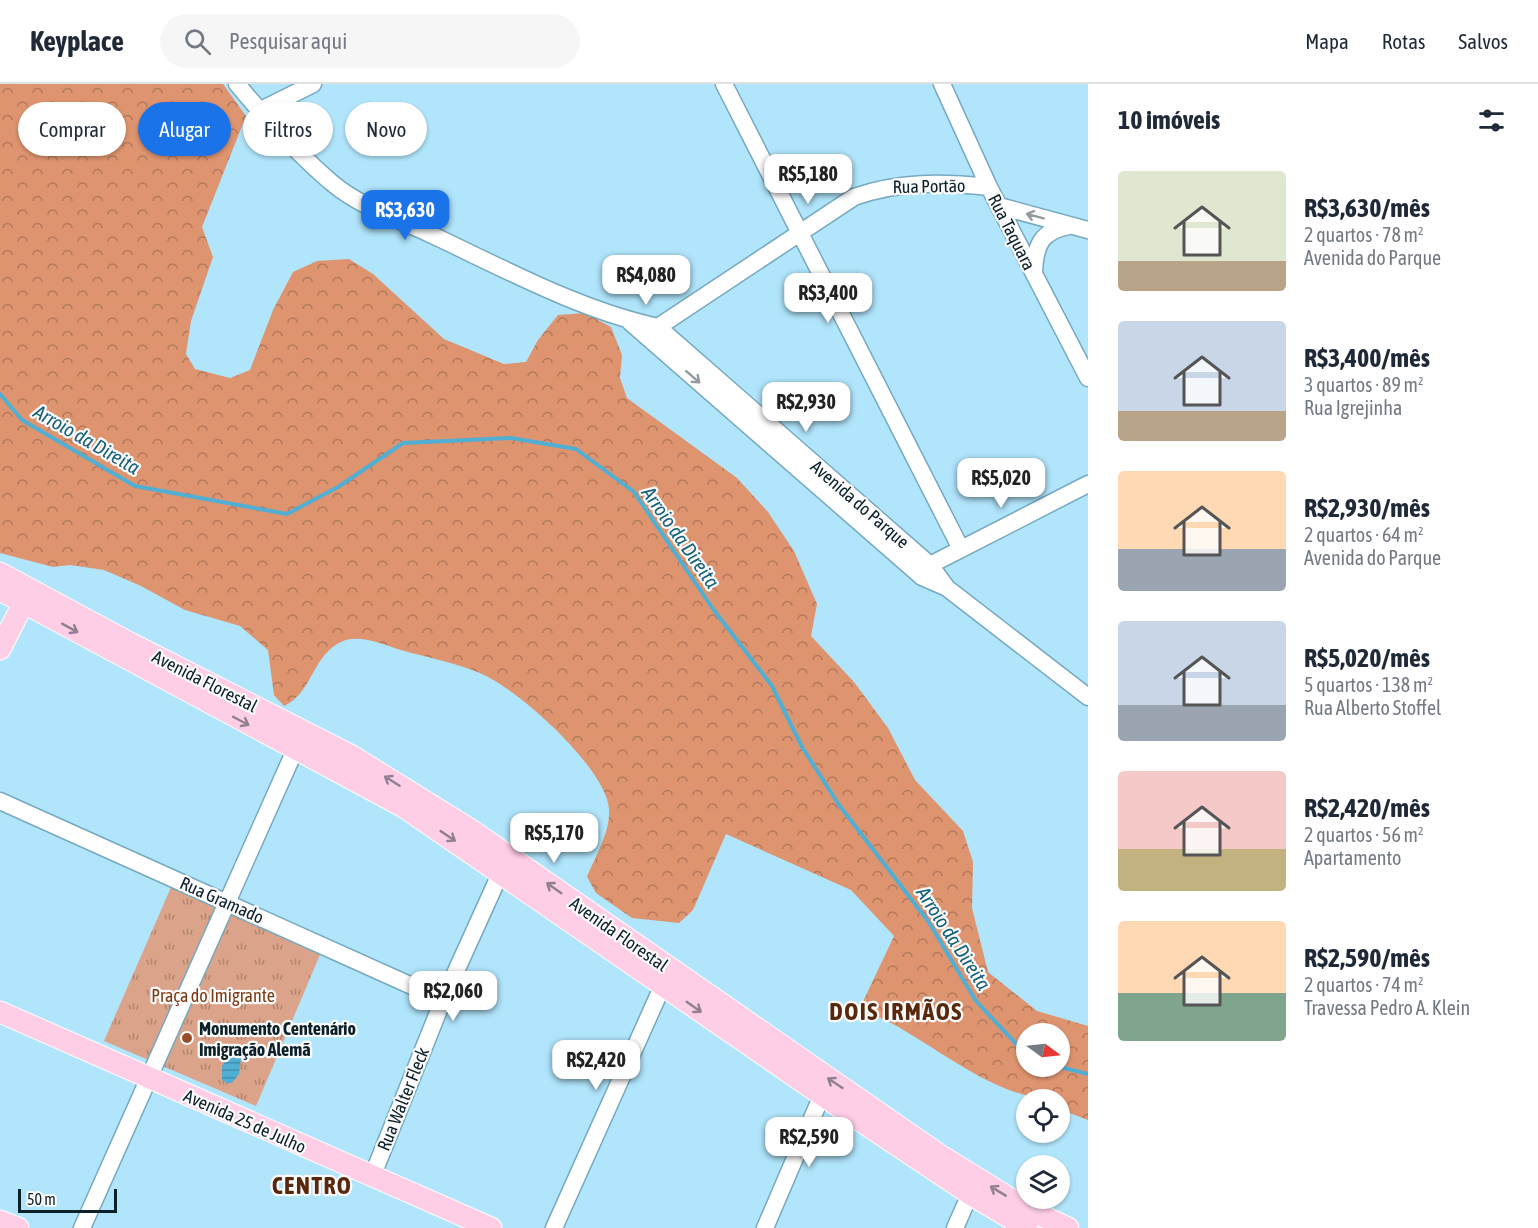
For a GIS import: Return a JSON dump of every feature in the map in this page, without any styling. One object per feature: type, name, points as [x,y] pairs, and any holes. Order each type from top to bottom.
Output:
[{"type":"main road","name":"Avenida Florestal","points":[[0,573],[139,648],[352,756],[785,1059],[1027,1209],[1068,1228]]},
{"type":"main road","name":"Avenida Florestal","points":[[0,590],[404,807],[504,864]]},
{"type":"main road","points":[[0,649],[24,602]]},
{"type":"main road","name":"Avenida 25 de Julho","points":[[0,1012],[484,1227]]},
{"type":"main road","name":"Avenida Florestal","points":[[785,1059],[822,1095],[970,1194],[1027,1228]]},
{"type":"main road","points":[[0,1221],[18,1228]]},
{"type":"street","name":"Avenida do Parque","points":[[237,84],[252,102]]},
{"type":"street","points":[[277,102],[313,84]]},
{"type":"street","points":[[724,84],[961,549]]},
{"type":"street","name":"Rua Taquara","points":[[942,84],[989,187],[1088,378]]},
{"type":"street","name":"Avenida do Parque","points":[[305,156],[334,184],[483,259],[627,320],[658,327],[930,565],[947,588]]},
{"type":"street","name":"Rua Portão","points":[[658,327],[854,196],[887,186],[945,183],[989,187]]},
{"type":"street","points":[[999,206],[1088,230]]},
{"type":"street","points":[[1034,275],[1035,252],[1041,239],[1049,232],[1070,225]]},
{"type":"street","name":"Avenida do Parque","points":[[627,320],[922,577],[947,588],[1088,697]]},
{"type":"street","points":[[930,565],[1088,484]]},
{"type":"street","points":[[82,1228],[295,750]]},
{"type":"street","name":"Rua Gramado","points":[[0,801],[443,1000]]},
{"type":"street","name":"Rua Walter Fleck","points":[[372,1177],[443,1000],[504,864]]},
{"type":"street","points":[[554,1228],[666,977]]},
{"type":"street","points":[[765,1228],[822,1095]]},
{"type":"street","points":[[955,1228],[970,1194]]},
{"type":"green space","points":[[0,84],[223,84],[243,112],[243,124],[231,154],[231,102],[138,102],[138,156],[230,156],[202,227],[213,257],[191,321],[186,354],[195,369],[230,378],[250,370],[273,310],[293,272],[317,261],[349,259],[373,274],[444,339],[504,364],[526,362],[538,340],[558,315],[585,313],[611,327],[622,355],[620,378],[627,398],[737,478],[768,512],[794,551],[817,604],[811,636],[854,682],[888,728],[915,780],[963,831],[973,862],[972,908],[988,972],[1037,1011],[1088,1026],[1088,1120],[1070,1113],[1070,1089],[1016,1089],[1016,1093],[978,1076],[900,1028],[860,1008],[894,936],[851,890],[726,834],[693,910],[679,923],[632,918],[596,893],[587,877],[603,841],[608,821],[608,803],[602,787],[575,749],[556,730],[518,697],[484,675],[454,664],[372,641],[350,639],[333,647],[325,655],[301,692],[284,706],[274,695],[268,650],[240,626],[185,610],[141,586],[104,570],[70,565],[53,567],[0,553]]},
{"type":"green space","name":"Praça do Imigrante","points":[[172,885],[322,950],[256,1106],[104,1041]]},
{"type":"water","points":[[228,1056],[241,1058],[239,1074],[232,1083],[222,1080],[222,1066]]},
{"type":"waterway","name":"Arroio da Direita","points":[[0,394],[22,420],[135,486],[287,514],[338,487],[403,443],[511,438],[576,449],[634,492],[713,609],[772,686],[802,747],[839,805],[928,921],[976,1001],[1016,1044]]},
{"type":"waterway","name":"Arroio da Direita","points":[[1070,1070],[1088,1074]]},
{"type":"place","name":"Monumento Centenário Imigração Alemã","points":[[187,1038]]},
{"type":"district","name":"DOIS IRMÃOS","points":[[896,1011]]},
{"type":"district","name":"CENTRO","points":[[312,1185]]}]
